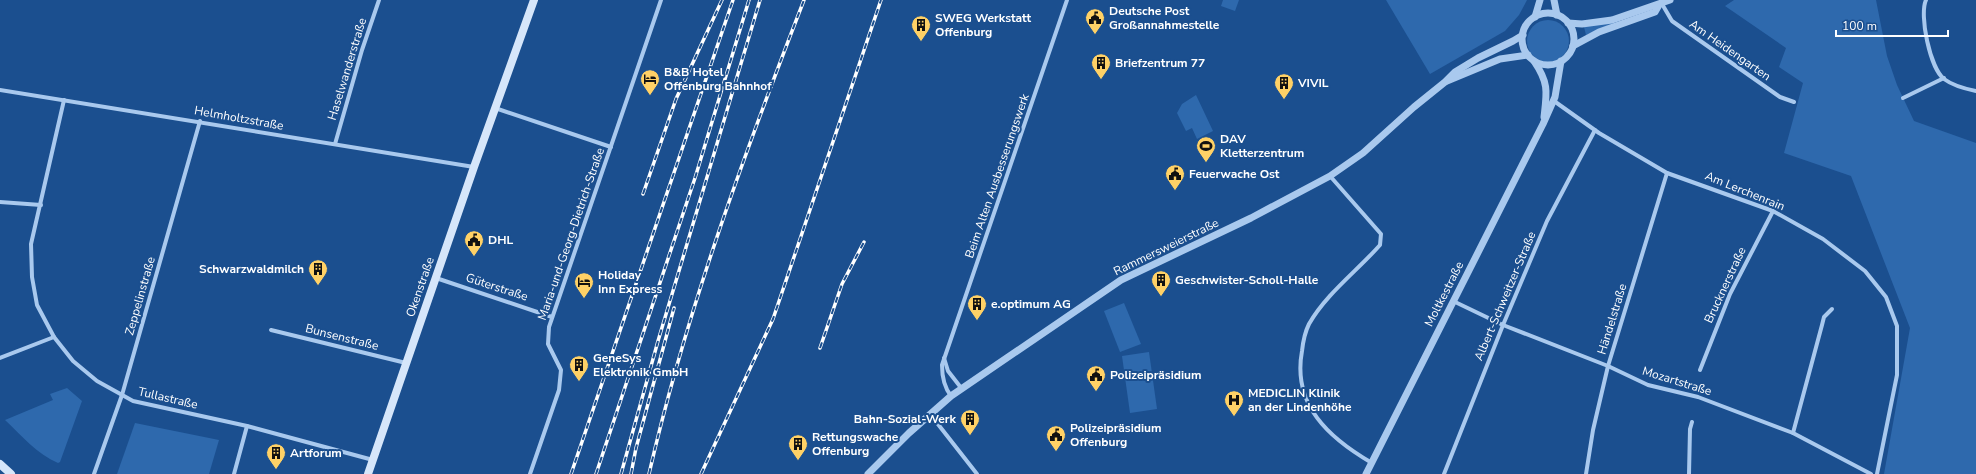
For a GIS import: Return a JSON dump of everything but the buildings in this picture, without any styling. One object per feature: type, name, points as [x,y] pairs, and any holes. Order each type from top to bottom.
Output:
[{"type":"main road","name":"Okenstraße","points":[[368,474],[474,167],[534,0]]},
{"type":"main road","points":[[0,464],[7,473]]},
{"type":"street","name":"Haselwanderstraße","points":[[335,144],[362,50],[379,0]]},
{"type":"street","name":"Maria-und-Georg-Dietrich-Straße","points":[[530,474],[559,390],[561,378],[561,370],[548,344],[549,327],[661,0]]},
{"type":"street","name":"Beim Alten Ausbesserungswerk","points":[[951,396],[947,391],[942,376],[942,365],[944,358],[1067,0]]},
{"type":"street","points":[[1535,17],[1540,0]]},
{"type":"street","points":[[1554,0],[1557,15]]},
{"type":"street","points":[[1568,23],[1582,24],[1612,20],[1670,0]]},
{"type":"street","points":[[1926,0],[1923,7],[1924,24],[1934,60],[1944,78],[1976,91]]},
{"type":"street","points":[[1573,46],[1599,32],[1656,12],[1661,4]]},
{"type":"street","name":"Am Heidengarten","points":[[1661,4],[1672,21],[1770,91],[1780,97],[1794,102]]},
{"type":"street","points":[[1546,13],[1557,15],[1568,23],[1574,37],[1573,46],[1568,56],[1562,61],[1548,65],[1534,61],[1528,55],[1523,45],[1522,34],[1527,24],[1535,17],[1546,13]]},
{"type":"street","name":"Rammersweierstraße","points":[[868,474],[930,414],[951,396],[1121,280],[1251,218],[1330,176],[1363,153],[1414,107],[1461,68],[1478,58],[1513,42],[1522,34]]},
{"type":"street","name":"Rammersweierstraße","points":[[1445,82],[1500,59],[1528,55]]},
{"type":"street","name":"Moltkestraße","points":[[1534,61],[1544,76],[1547,96],[1543,124]]},
{"type":"street","name":"Moltkestraße","points":[[1366,474],[1554,101],[1562,61]]},
{"type":"street","points":[[1903,98],[1944,78]]},
{"type":"street","name":"Helmholtzstraße","points":[[0,90],[200,121],[474,167]]},
{"type":"street","name":"Tullastraße","points":[[64,100],[31,244],[32,277],[37,305],[54,337],[73,361],[97,381],[122,395],[141,403],[247,426],[373,460]]},
{"type":"street","name":"Am Lerchenrain","points":[[1554,101],[1595,130],[1667,173],[1773,211],[1822,239],[1865,271],[1886,297],[1897,326],[1897,375],[1877,474]]},
{"type":"street","points":[[495,108],[611,147]]},
{"type":"street","name":"Zeppelinstraße","points":[[94,474],[122,395],[200,121]]},
{"type":"street","name":"Albert-Schweitzer-Straße","points":[[1444,474],[1503,325],[1547,221],[1595,130]]},
{"type":"street","name":"Händelstraße","points":[[1586,474],[1593,430],[1608,366],[1667,173]]},
{"type":"street","points":[[1330,176],[1381,234],[1380,245],[1332,295],[1308,325],[1303,340],[1300,362],[1302,389],[1308,403],[1328,433],[1372,463]]},
{"type":"street","points":[[0,202],[41,205]]},
{"type":"street","name":"Brucknerstraße","points":[[1700,370],[1730,294],[1773,211]]},
{"type":"street","name":"Güterstraße","points":[[436,278],[552,317]]},
{"type":"street","name":"Mozartstraße","points":[[1453,301],[1503,325],[1608,366],[1648,385],[1698,397],[1793,433],[1871,474]]},
{"type":"street","points":[[1793,433],[1824,317],[1832,310]]},
{"type":"street","name":"Bunsenstraße","points":[[271,330],[407,364]]},
{"type":"street","points":[[0,358],[54,337]]},
{"type":"street","points":[[944,358],[948,371],[962,389]]},
{"type":"street","points":[[930,414],[977,474]]},
{"type":"street","points":[[1689,474],[1690,429],[1692,422]]},
{"type":"street","points":[[234,474],[247,426]]},
{"type":"shaded area","points":[[1223,0],[1239,0],[1235,11],[1221,6]]},
{"type":"shaded area","points":[[1386,0],[1527,0],[1519,15],[1505,31],[1430,74]]},
{"type":"shaded area","points":[[1734,0],[1876,0],[1887,56],[1897,85],[1914,121],[1976,143],[1976,474],[1884,474],[1910,328],[1851,176],[1784,153],[1803,83],[1779,67],[1786,48],[1725,6]]},
{"type":"shaded area","points":[[1628,17],[1586,35],[1584,27]]},
{"type":"shaded area","points":[[1544,20],[1552,20],[1560,23],[1566,29],[1569,41],[1566,53],[1560,59],[1552,62],[1544,62],[1536,59],[1530,53],[1527,45],[1527,37],[1530,29],[1536,23]]},
{"type":"shaded area","points":[[1196,95],[1213,131],[1197,139],[1192,128],[1186,131],[1177,113],[1182,104]]},
{"type":"shaded area","points":[[1124,303],[1141,344],[1120,352],[1104,311]]},
{"type":"shaded area","points":[[1149,352],[1157,409],[1130,413],[1122,356]]},
{"type":"shaded area","points":[[67,388],[82,401],[60,462],[58,463],[36,450],[5,420],[53,400],[50,394]]},
{"type":"shaded area","points":[[135,423],[219,440],[209,474],[117,474]]},
{"type":"railway","points":[[643,194],[676,99],[722,0]]},
{"type":"railway","points":[[571,474],[733,0]]},
{"type":"railway","points":[[596,474],[695,178],[749,0]]},
{"type":"railway","points":[[621,474],[658,341],[760,0]]},
{"type":"railway","points":[[649,474],[680,353],[698,294],[738,175],[804,0]]},
{"type":"railway","points":[[701,474],[773,319],[881,0]]},
{"type":"railway","points":[[820,348],[842,284],[864,242]]},
{"type":"railway","points":[[631,474],[636,448],[674,308]]},
{"type":"place","name":"Deutsche Post Großannahmestelle","points":[[1095,35]]},
{"type":"place","name":"SWEG Werkstatt Offenburg","points":[[921,42]]},
{"type":"place","name":"Briefzentrum 77","points":[[1101,80]]},
{"type":"place","name":"B&B Hotel Offenburg Bahnhof","points":[[650,96]]},
{"type":"place","name":"VIVIL","points":[[1284,100]]},
{"type":"place","name":"DAV Kletterzentrum","points":[[1206,163]]},
{"type":"place","name":"Feuerwache Ost","points":[[1175,191]]},
{"type":"place","name":"DHL","points":[[474,257]]},
{"type":"place","name":"Schwarzwaldmilch","points":[[318,286]]},
{"type":"place","name":"Geschwister-Scholl-Halle","points":[[1161,297]]},
{"type":"place","name":"Holiday Inn Express","points":[[584,299]]},
{"type":"place","name":"e.optimum AG","points":[[977,321]]},
{"type":"place","name":"GeneSys Elektronik GmbH","points":[[579,382]]},
{"type":"place","name":"Polizeipräsidium","points":[[1096,392]]},
{"type":"place","name":"MEDICLIN Klinik an der Lindenhöhe","points":[[1234,417]]},
{"type":"place","name":"Bahn-Sozial-Werk","points":[[970,436]]},
{"type":"place","name":"Polizeipräsidium Offenburg","points":[[1056,452]]},
{"type":"place","name":"Rettungswache Offenburg","points":[[798,461]]},
{"type":"place","name":"Artforum","points":[[276,470]]}]
